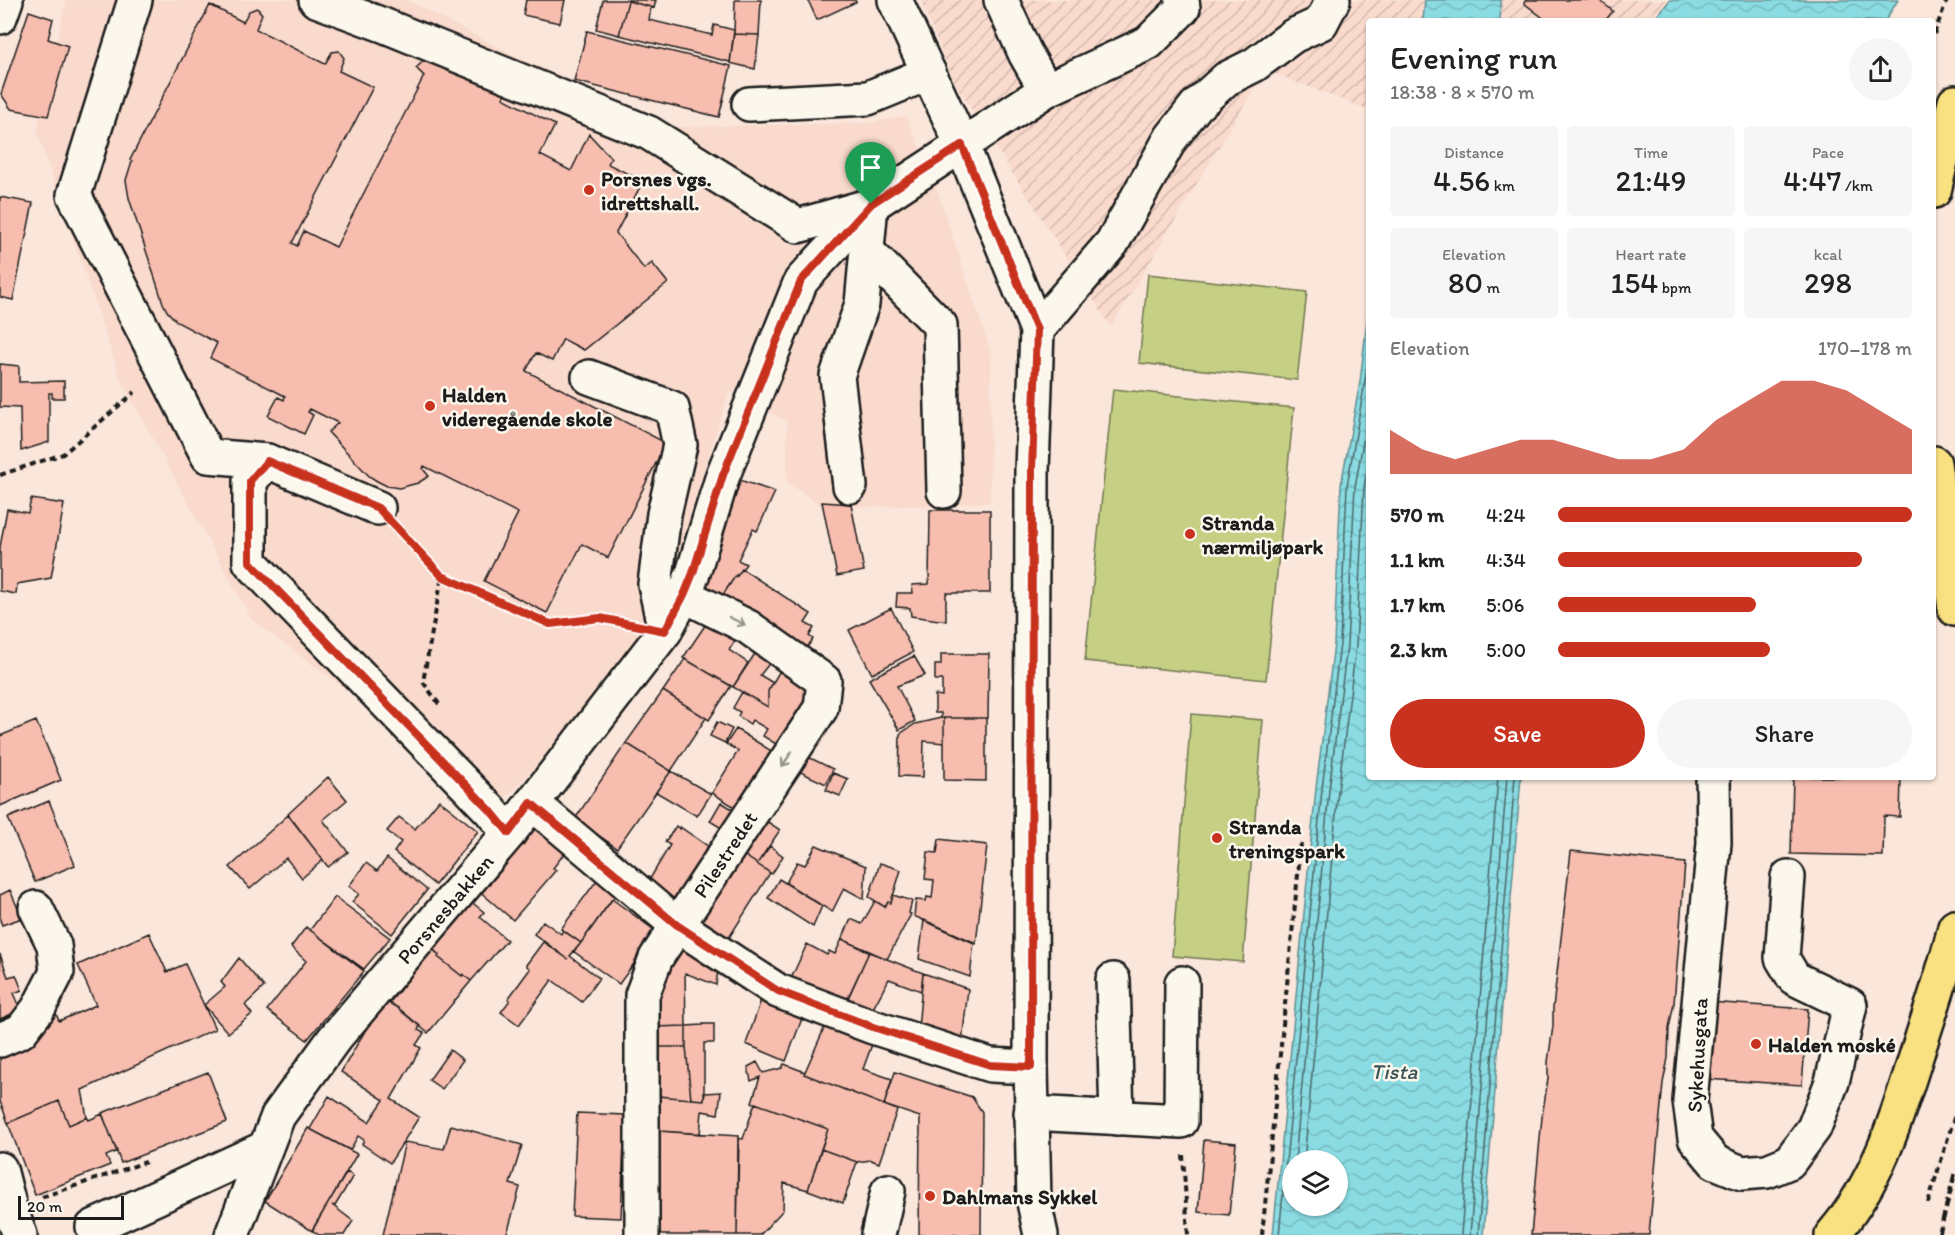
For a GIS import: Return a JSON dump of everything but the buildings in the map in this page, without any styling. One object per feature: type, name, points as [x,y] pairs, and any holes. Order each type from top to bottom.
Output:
[{"type":"main road","points":[[1936,183],[1955,102]]},
{"type":"main road","points":[[1936,473],[1951,549],[1955,609]]},
{"type":"main road","points":[[1832,1235],[1861,1197],[1884,1149],[1944,969],[1955,927]]},
{"type":"street","points":[[0,17],[6,0]]},
{"type":"street","points":[[135,0],[74,195],[208,456],[267,461],[378,508]]},
{"type":"street","points":[[316,0],[649,133],[798,225],[871,204],[1046,90],[1148,43],[1183,8],[1182,0]]},
{"type":"street","points":[[895,0],[962,145],[1037,330],[1032,482],[1031,1113],[1034,1202],[1041,1235]]},
{"type":"street","points":[[1001,0],[1025,53],[1046,90]]},
{"type":"street","points":[[1037,330],[1112,243],[1171,138],[1196,106],[1226,79],[1254,65],[1293,36],[1321,23],[1333,0]]},
{"type":"street","points":[[749,104],[868,98],[929,73]]},
{"type":"street","points":[[850,486],[837,376],[862,304],[871,204]]},
{"type":"street","name":"Porsnesbakken","points":[[232,1235],[278,1116],[334,1039],[509,833],[665,631],[689,584],[723,475],[801,281],[871,204]]},
{"type":"street","points":[[867,251],[940,325],[944,491]]},
{"type":"street","points":[[589,377],[672,408],[681,445],[664,514],[655,584],[665,631]]},
{"type":"street","points":[[267,461],[250,481],[250,562],[490,810],[509,833]]},
{"type":"street","name":"Pilestredet","points":[[642,1235],[642,995],[656,958],[821,708],[824,681],[689,584]]},
{"type":"street","name":"Sykehusgata","points":[[1713,780],[1714,843],[1690,1101],[1695,1138],[1715,1162],[1742,1173],[1767,1171],[1789,1162],[1814,1128],[1832,1082],[1850,1005],[1794,978],[1782,958],[1788,877]]},
{"type":"street","points":[[531,803],[677,925],[778,991],[873,1027],[990,1065],[1031,1067]]},
{"type":"street","points":[[0,1040],[21,1031],[38,1009],[57,972],[54,945],[36,908]]},
{"type":"street","points":[[1113,980],[1117,1118]]},
{"type":"street","points":[[1031,1113],[1181,1121],[1182,983]]},
{"type":"street","points":[[93,1227],[265,1148]]},
{"type":"street","points":[[0,1169],[20,1235]]},
{"type":"street","points":[[878,1235],[888,1191]]},
{"type":"street","points":[[1029,1235],[1034,1202]]},
{"type":"path","points":[[1936,28],[1947,0]]},
{"type":"path","points":[[0,475],[63,454],[162,368]]},
{"type":"path","points":[[378,508],[442,576],[550,624],[600,618],[665,631]]},
{"type":"path","points":[[441,706],[423,682],[442,576]]},
{"type":"path","points":[[1262,1235],[1301,844]]},
{"type":"path","points":[[1928,1203],[1955,1116]]},
{"type":"path","points":[[1181,1121],[1188,1235]]},
{"type":"shaded area","name":"Halden videregående skole","points":[[66,0],[406,0],[523,60],[678,127],[867,123],[906,116],[934,181],[991,353],[990,502],[920,506],[823,507],[787,482],[787,421],[729,392],[667,589],[594,704],[501,803],[252,620],[121,380],[37,132]]},
{"type":"shaded area","points":[[920,0],[1692,0],[1677,18],[1366,18],[1366,109],[1265,70],[1111,327],[955,83]]},
{"type":"green space","points":[[1148,274],[1307,292],[1297,380],[1139,363]]},
{"type":"green space","name":"Stranda nærmiljøpark","points":[[1113,389],[1294,408],[1266,680],[1085,661]]},
{"type":"green space","name":"Stranda treningspark","points":[[1191,714],[1263,720],[1243,962],[1172,956]]},
{"type":"water","points":[[1425,0],[1501,0],[1500,18],[1423,18]]},
{"type":"water","points":[[1670,0],[1898,0],[1887,18],[1655,18]]},
{"type":"water","name":"Tista","points":[[1366,330],[1366,780],[1521,780],[1483,1235],[1273,1235],[1316,788],[1334,644],[1341,485],[1360,382]]},
{"type":"railway","points":[[1939,1235],[1955,1173]]},
{"type":"place","name":"Porsnes vgs. idrettshall.","points":[[589,190]]},
{"type":"place","name":"Halden videregående skole","points":[[430,406]]},
{"type":"place","name":"Stranda nærmiljøpark","points":[[1190,534]]},
{"type":"place","name":"Stranda treningspark","points":[[1217,838]]},
{"type":"place","name":"Halden moské","points":[[1756,1044]]},
{"type":"place","name":"Dahlmans Sykkel","points":[[930,1196]]},
{"type":"route","points":[[962,145],[1037,330],[1032,470],[1031,1067],[990,1065],[873,1027],[778,991],[677,925],[531,803],[509,833],[490,810],[250,562],[250,481],[267,461],[378,508],[442,576],[550,624],[600,618],[665,631],[693,573],[723,475],[801,281],[871,204],[962,145]]}]
